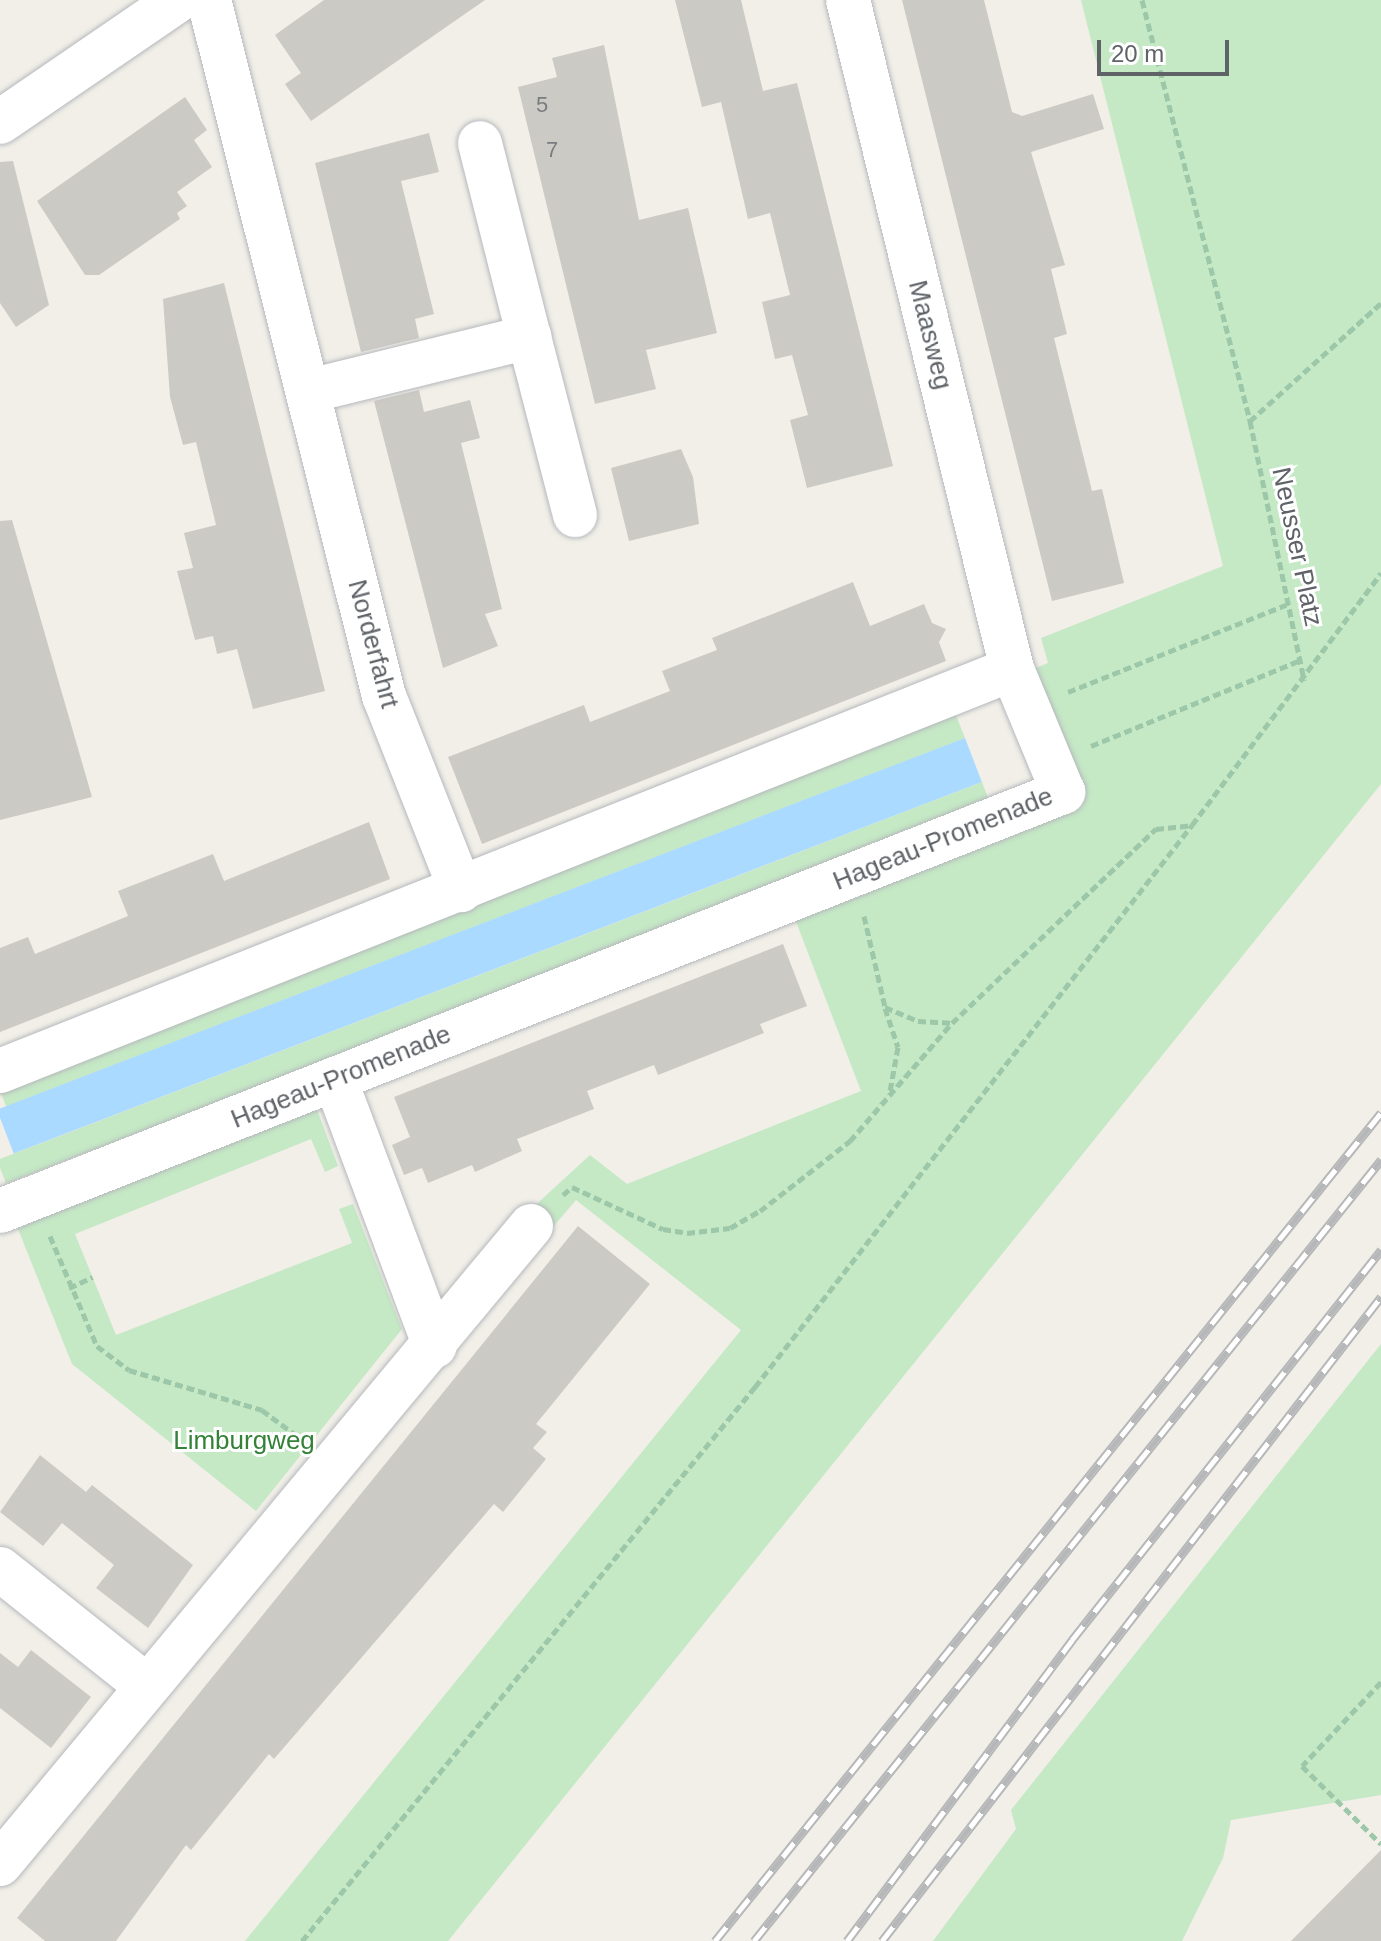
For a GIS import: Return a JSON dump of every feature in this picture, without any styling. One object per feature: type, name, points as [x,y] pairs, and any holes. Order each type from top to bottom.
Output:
[{"type":"street","points":[[0,122],[178,0]]},
{"type":"street","name":"Norderfahrt","points":[[209,0],[384,696],[461,890]]},
{"type":"street","name":"Maasweg","points":[[848,0],[1020,689]]},
{"type":"street","points":[[480,143],[575,515]]},
{"type":"street","points":[[309,391],[529,337]]},
{"type":"street","points":[[0,1071],[461,890],[1020,689]]},
{"type":"street","name":"Hageau-Promenade","points":[[18,1204],[1063,792],[1020,689]]},
{"type":"street","points":[[335,1079],[435,1346]]},
{"type":"street","points":[[0,1864],[144,1684],[332,1460],[435,1346],[531,1226]]},
{"type":"street","points":[[0,1569],[144,1684]]},
{"type":"path","name":"Neusser Platz","points":[[1142,0],[1250,421],[1304,681]]},
{"type":"path","points":[[1250,421],[1381,303]]},
{"type":"path","points":[[302,1941],[755,1387],[1304,681],[1381,573]]},
{"type":"path","points":[[1020,689],[1286,605]]},
{"type":"path","points":[[1049,762],[1301,660]]},
{"type":"path","points":[[531,1226],[572,1187],[663,1229],[708,1234],[730,1228],[850,1141],[952,1023],[1156,829],[1192,825]]},
{"type":"path","points":[[850,877],[898,1047],[889,1093]]},
{"type":"path","points":[[885,1007],[918,1021],[952,1023]]},
{"type":"path","points":[[18,1204],[69,1288],[97,1346],[129,1370],[262,1410],[332,1460]]},
{"type":"path","points":[[69,1288],[93,1277]]},
{"type":"path","points":[[1381,1682],[1302,1766],[1381,1844]]},
{"type":"green space","points":[[1081,0],[1381,0],[1381,784],[448,1941],[245,1941],[741,1330],[576,1200],[541,1241],[517,1222],[590,1155],[627,1184],[861,1091],[795,919],[1082,806],[1031,670],[1048,663],[1041,638],[1223,566]]},
{"type":"green space","points":[[956,715],[965,738],[6,1106],[0,1082]]},
{"type":"green space","points":[[982,782],[991,805],[6,1183],[0,1159]]},
{"type":"green space","name":"Limburgweg","points":[[316,1107],[338,1166],[325,1172],[311,1139],[75,1234],[116,1335],[352,1243],[339,1209],[353,1204],[402,1329],[256,1511],[72,1364],[16,1224]]},
{"type":"green space","points":[[1381,1344],[1381,1795],[1231,1820],[1223,1858],[1182,1941],[933,1941],[1016,1829],[1011,1810]]},
{"type":"water","points":[[965,738],[982,782],[14,1154],[0,1118],[0,1108]]},
{"type":"building","points":[[324,0],[485,0],[311,121],[285,84],[301,73],[275,35]]},
{"type":"building","points":[[675,0],[741,0],[763,91],[797,83],[893,466],[807,488],[790,420],[808,415],[792,355],[775,359],[762,302],[790,295],[770,213],[748,219],[721,102],[702,107]]},
{"type":"building","points":[[902,0],[984,0],[1012,112],[1022,116],[1093,94],[1104,129],[1031,152],[1065,265],[1051,269],[1067,334],[1054,338],[1092,491],[1102,489],[1124,583],[1052,601]]},
{"type":"building","points":[[604,45],[639,220],[688,208],[717,333],[646,350],[656,389],[595,404],[518,87],[557,77],[552,58]]},
{"type":"building","points":[[185,97],[207,130],[194,140],[212,167],[177,192],[187,206],[177,213],[180,219],[99,275],[85,275],[37,201]]},
{"type":"building","points":[[429,133],[439,172],[401,181],[434,314],[415,319],[419,338],[361,352],[315,163]]},
{"type":"building","points":[[13,161],[49,305],[16,327],[0,303],[0,162]]},
{"type":"building","points":[[224,283],[325,691],[253,709],[237,649],[217,654],[213,636],[195,640],[177,571],[193,568],[184,533],[216,525],[196,442],[183,445],[170,397],[163,299]]},
{"type":"building","points":[[419,390],[424,412],[470,400],[480,438],[461,443],[502,609],[485,614],[498,646],[443,668],[374,401]]},
{"type":"building","points":[[681,449],[693,477],[699,524],[629,541],[611,468]]},
{"type":"building","points":[[12,520],[92,797],[0,820],[0,521]]},
{"type":"building","points":[[853,582],[870,626],[924,604],[932,623],[946,629],[939,642],[946,661],[482,844],[448,757],[584,705],[590,722],[670,691],[662,671],[717,650],[712,638]]},
{"type":"building","points":[[369,822],[390,879],[0,1032],[0,948],[28,937],[35,954],[128,916],[118,891],[213,854],[224,881]]},
{"type":"building","points":[[783,944],[807,1006],[760,1024],[764,1033],[658,1075],[654,1065],[587,1091],[594,1109],[517,1139],[522,1151],[475,1172],[472,1165],[428,1183],[422,1168],[404,1175],[392,1145],[410,1137],[394,1097]]},
{"type":"building","points":[[578,1226],[650,1284],[536,1424],[547,1432],[533,1448],[546,1459],[503,1512],[494,1504],[274,1759],[269,1754],[191,1850],[186,1845],[116,1941],[45,1941],[17,1918]]},
{"type":"building","points":[[40,1455],[86,1492],[92,1485],[193,1565],[148,1628],[96,1588],[114,1565],[62,1523],[43,1546],[0,1512]]},
{"type":"building","points":[[31,1650],[91,1697],[51,1748],[0,1708],[0,1653],[18,1667]]},
{"type":"building","points":[[1381,1850],[1381,1941],[1291,1941]]},
{"type":"railway","points":[[715,1941],[1381,1113]]},
{"type":"railway","points":[[754,1941],[1381,1160]]},
{"type":"railway","points":[[847,1941],[1072,1640],[1381,1250]]},
{"type":"railway","points":[[882,1941],[1381,1297]]}]
